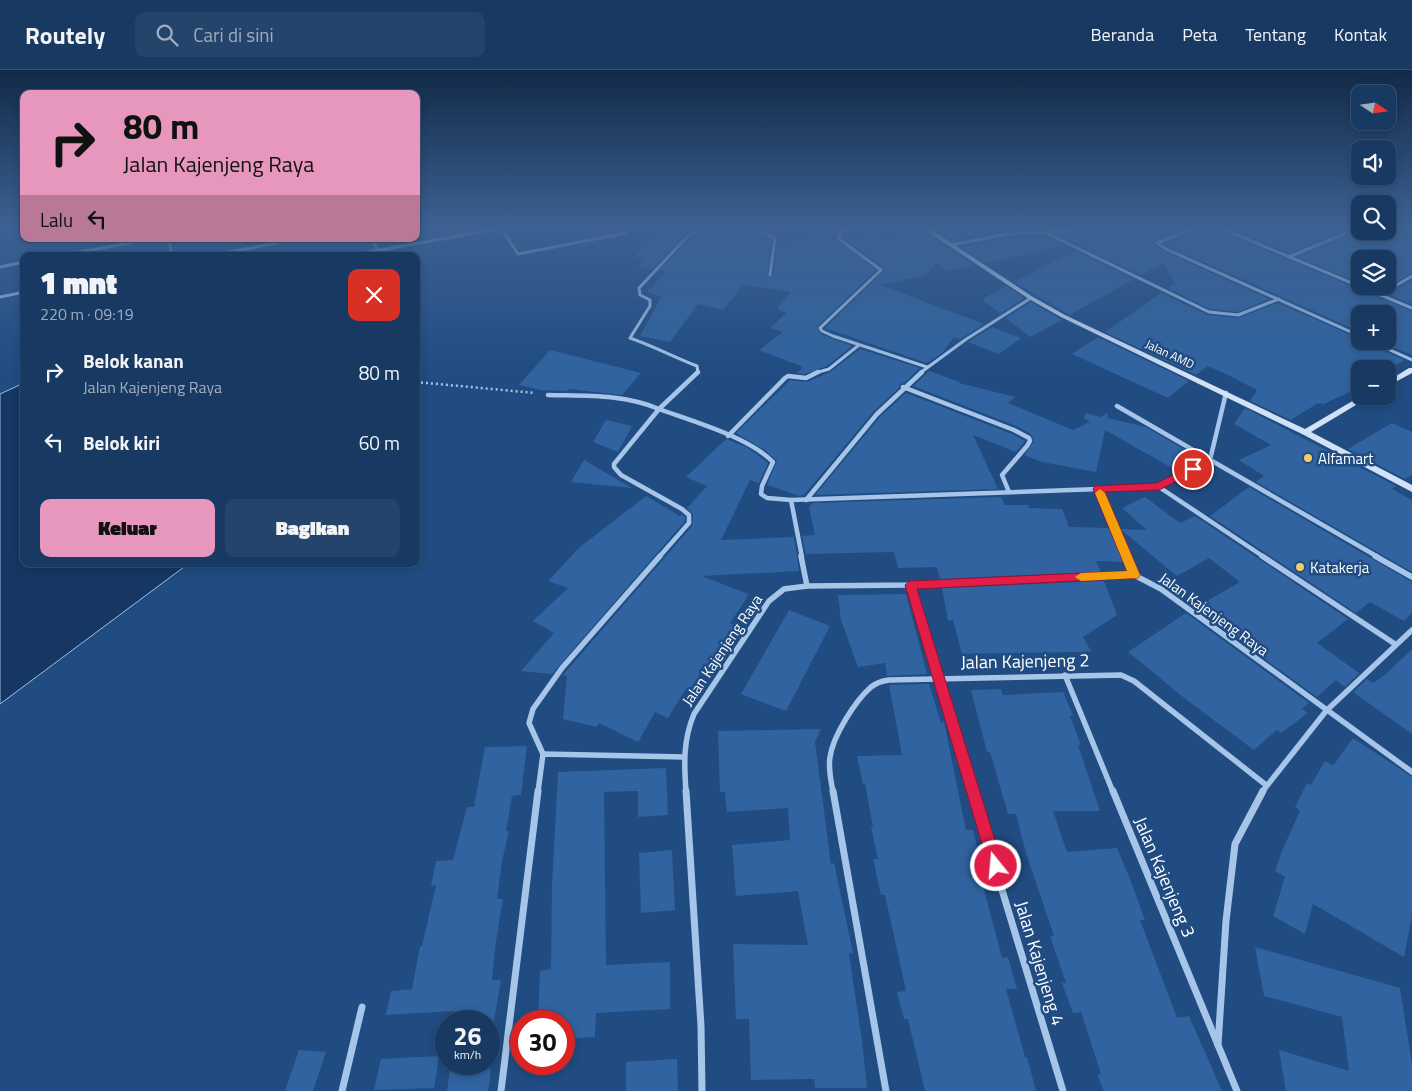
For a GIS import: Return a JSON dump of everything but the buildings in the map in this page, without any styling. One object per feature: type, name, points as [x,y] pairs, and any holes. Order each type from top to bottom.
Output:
[{"type":"street","points":[[501,1091],[543,754],[529,723],[533,709],[562,668],[689,523],[689,515],[682,509],[622,475],[614,467],[614,464],[659,409],[698,373],[698,368],[661,349],[630,338],[650,306],[650,300],[640,295],[639,288],[651,276]]},
{"type":"street","points":[[875,276],[820,328],[822,331],[833,336],[927,367]]},
{"type":"street","name":"Jalan AMD","points":[[997,276],[1030,298],[1063,316],[1305,432],[1412,489]]},
{"type":"street","points":[[1132,276],[1209,312],[1227,316],[1239,316],[1279,299]]},
{"type":"street","points":[[1226,276],[1351,332]]},
{"type":"street","points":[[1334,276],[1351,283]]},
{"type":"street","points":[[1396,286],[1412,276]]},
{"type":"street","points":[[0,296],[20,293]]},
{"type":"street","points":[[1380,295],[1412,308]]},
{"type":"street","points":[[806,500],[868,422],[903,387],[927,367],[1030,298]]},
{"type":"street","points":[[728,436],[785,378],[788,376],[806,378],[817,372],[829,369],[859,345]]},
{"type":"street","points":[[1390,350],[1412,360]]},
{"type":"street","points":[[1396,379],[1412,370]]},
{"type":"street","points":[[903,387],[1014,430],[1029,438],[1030,442],[1002,475],[1009,492]]},
{"type":"street","points":[[548,395],[623,398],[650,405],[728,436],[772,459],[773,462],[760,490],[763,496],[806,500],[1159,487],[1210,460],[1226,394]]},
{"type":"street","points":[[1305,432],[1352,405]]},
{"type":"street","points":[[1117,406],[1412,577]]},
{"type":"street","points":[[1159,487],[1395,644]]},
{"type":"street","points":[[1098,489],[1134,575]]},
{"type":"street","points":[[791,500],[807,586]]},
{"type":"street","name":"Jalan Kajenjeng Raya","points":[[702,1091],[701,1026],[684,757],[685,740],[689,724],[697,708],[769,601],[784,589],[807,586],[910,585],[1134,575],[1161,589],[1326,712],[1412,772]]},
{"type":"street","name":"Jalan Kajenjeng 4","points":[[910,585],[1063,1091]]},
{"type":"street","points":[[1218,1045],[1226,922],[1235,844],[1266,785],[1326,712],[1395,644],[1412,630]]},
{"type":"street","name":"Jalan Kajenjeng 2","points":[[886,1091],[830,773],[831,753],[840,731],[871,687],[879,682],[890,680],[1112,674],[1128,678],[1266,785]]},
{"type":"street","name":"Jalan Kajenjeng 3","points":[[1065,675],[1237,1091]]},
{"type":"street","points":[[543,754],[684,757]]},
{"type":"street","points":[[342,1091],[362,1007]]},
{"type":"path","points":[[420,382],[548,395]]},
{"type":"water","points":[[20,385],[20,567],[184,567],[0,704],[0,394]]},
{"type":"slow traffic","points":[[1081,577],[1134,575],[1100,493]]},
{"type":"place","name":"Alfamart","points":[[1308,458]]},
{"type":"place","name":"Katakerja","points":[[1300,567]]},
{"type":"route","points":[[996,866],[910,585],[1134,575],[1098,489],[1159,487],[1193,469]]}]
